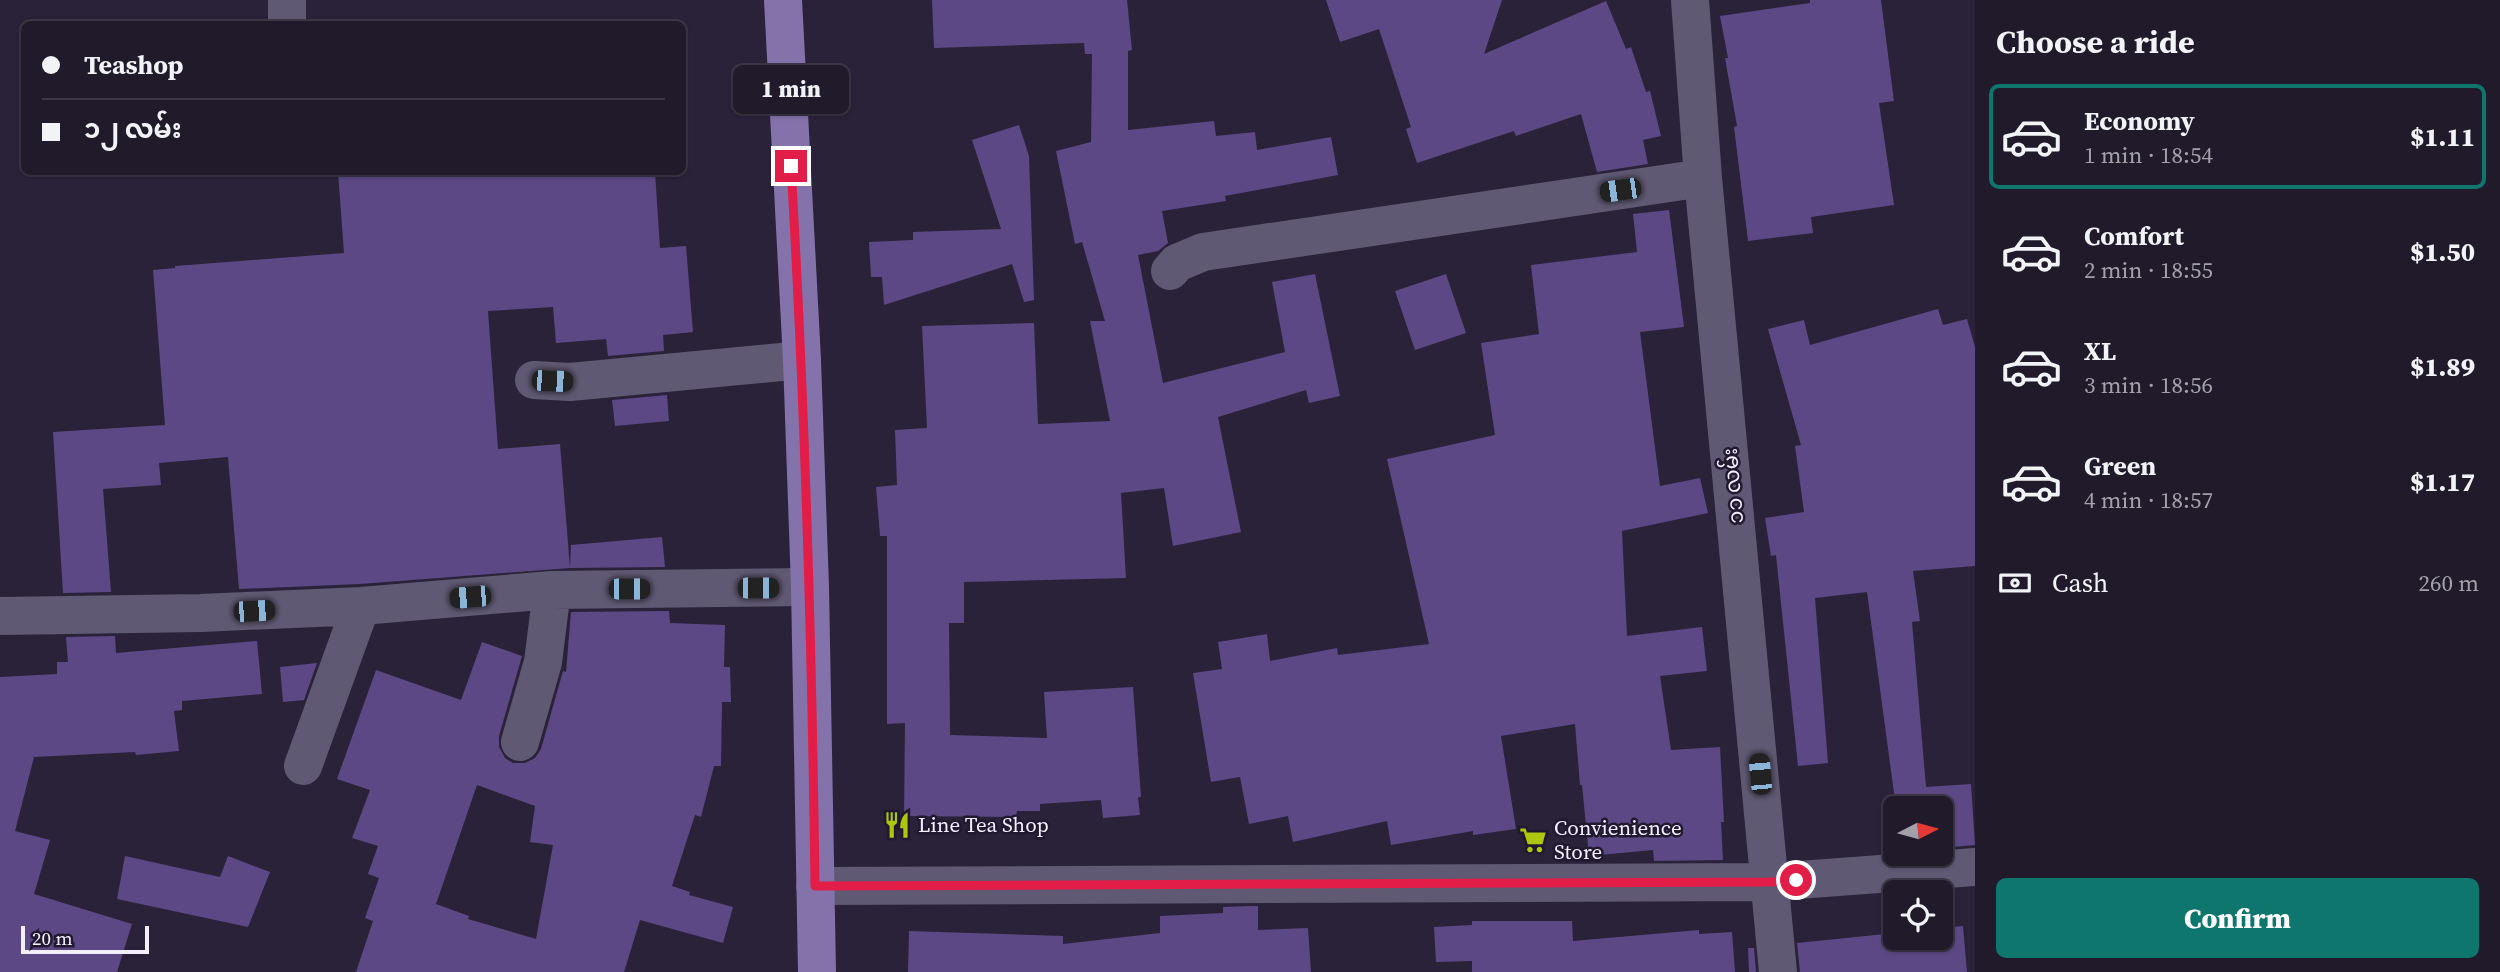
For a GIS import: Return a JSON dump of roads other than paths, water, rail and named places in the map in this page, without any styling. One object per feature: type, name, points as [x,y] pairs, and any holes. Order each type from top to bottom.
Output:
[{"type":"main road","points":[[783,0],[802,360],[810,587],[817,972]]},
{"type":"street","points":[[287,0],[287,21]]},
{"type":"street","name":"၁၁ လမ်း","points":[[1690,0],[1703,178],[1778,972]]},
{"type":"street","points":[[1170,271],[1177,262],[1213,250],[1703,178]]},
{"type":"street","points":[[534,380],[570,382],[802,360]]},
{"type":"street","points":[[0,616],[201,613],[361,606],[552,590],[810,587]]},
{"type":"street","points":[[520,742],[543,663],[552,590]]},
{"type":"street","points":[[303,766],[361,606]]},
{"type":"street","points":[[815,886],[1771,882],[1975,867]]},
{"type":"place","name":"Line Tea Shop","points":[[897,825]]},
{"type":"place","name":"Convienience Store","points":[[1533,840]]}]
